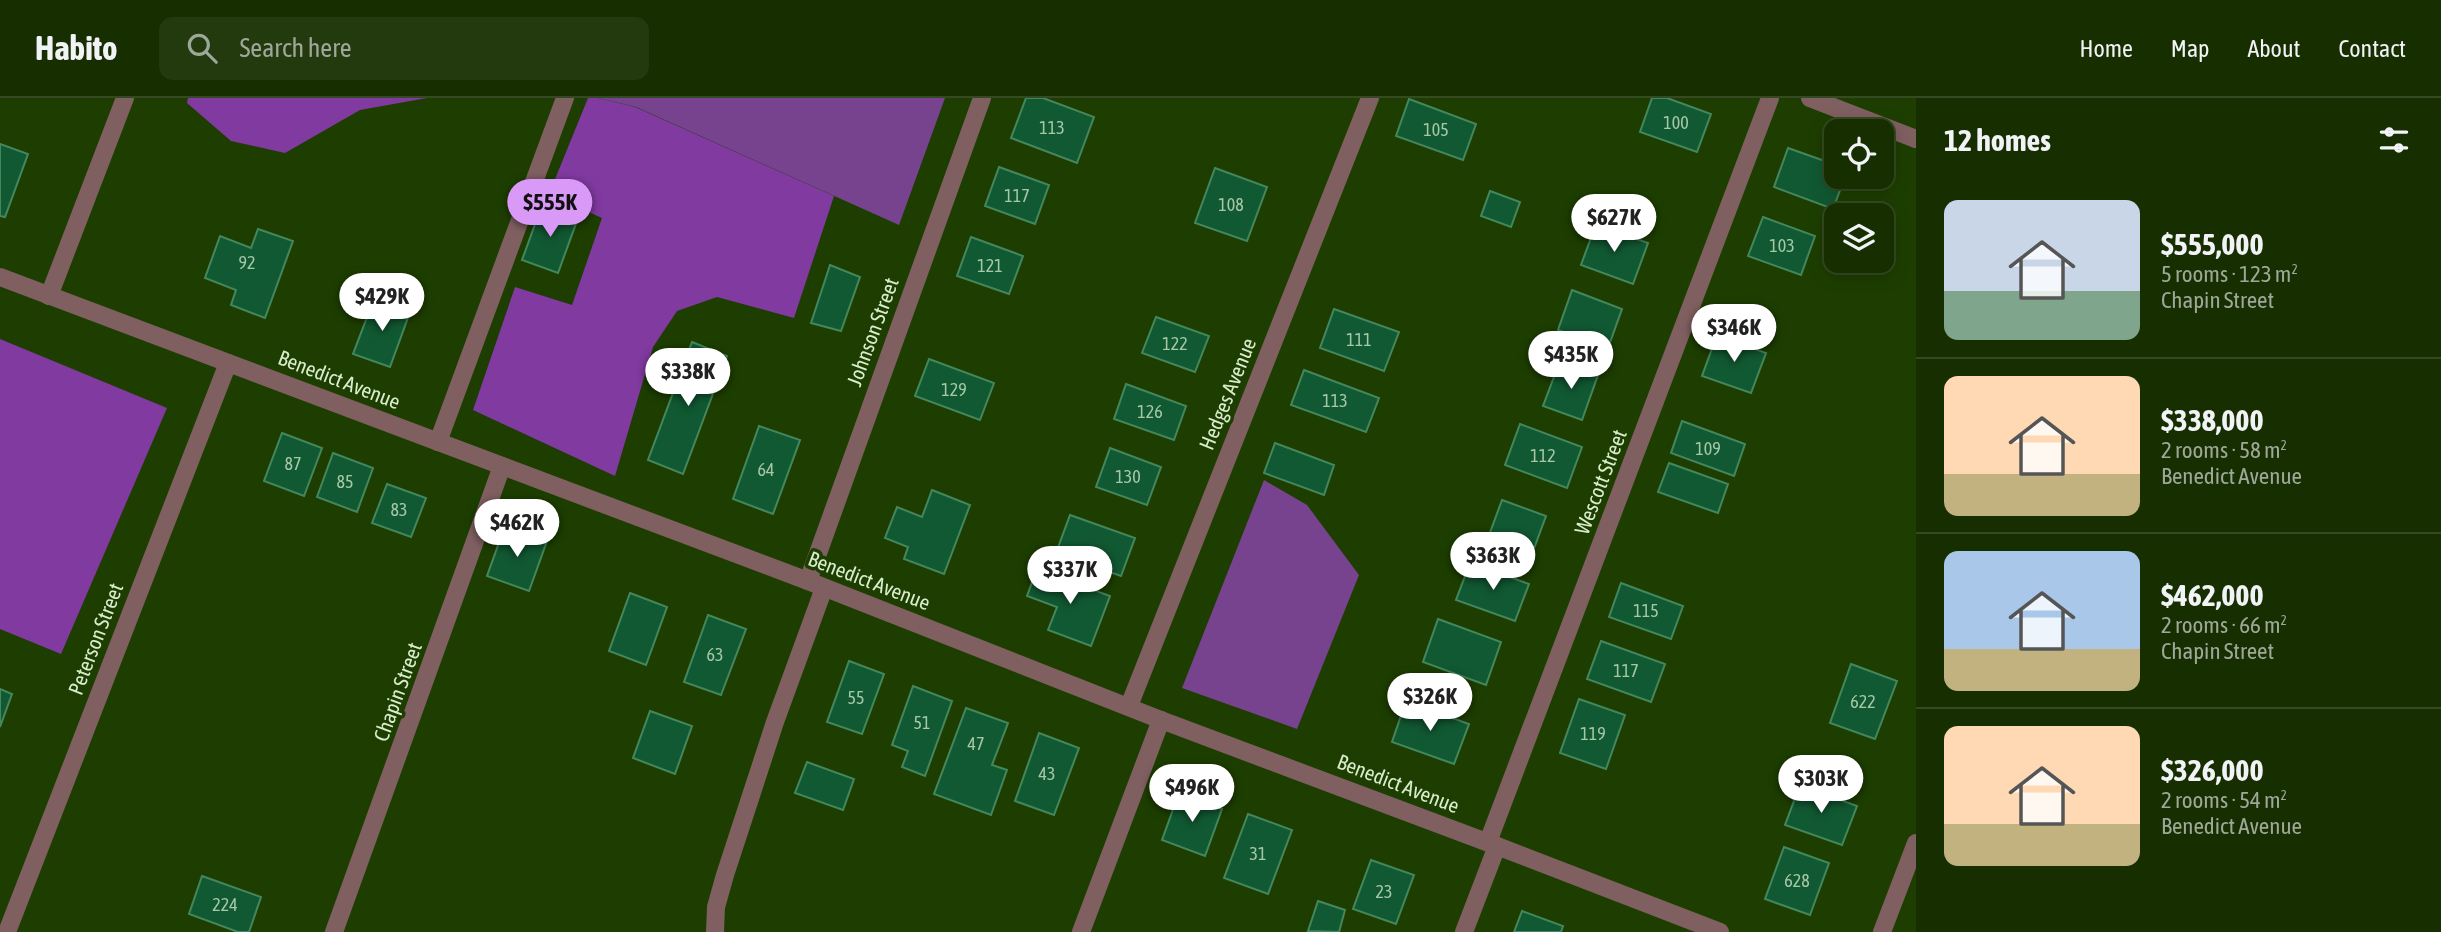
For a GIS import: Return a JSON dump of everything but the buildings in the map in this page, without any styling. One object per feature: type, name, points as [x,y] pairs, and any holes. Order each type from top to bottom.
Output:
[{"type":"street","points":[[49,296],[125,98]]},
{"type":"street","points":[[438,442],[565,98]]},
{"type":"street","name":"Johnson Street","points":[[715,932],[716,907],[725,875],[816,584],[982,98]]},
{"type":"street","name":"Hedges Avenue","points":[[1129,706],[1370,98]]},
{"type":"street","name":"Wescott Street","points":[[1464,932],[1493,844],[1770,98]]},
{"type":"street","points":[[1810,98],[1916,139]]},
{"type":"street","name":"Benedict Avenue","points":[[0,277],[816,584],[1161,720],[1720,932]]},
{"type":"street","name":"Peterson Street","points":[[7,932],[228,363]]},
{"type":"street","name":"Chapin Street","points":[[334,932],[502,466]]},
{"type":"street","points":[[1081,932],[1161,720]]},
{"type":"street","points":[[1882,932],[1916,843]]},
{"type":"shaded area","points":[[188,98],[427,98],[360,110],[285,153],[231,141],[187,103]]},
{"type":"shaded area","points":[[588,98],[635,107],[834,196],[794,318],[717,297],[677,311],[653,347],[615,476],[473,410],[515,287],[572,305],[602,218],[549,194]]},
{"type":"shaded area","points":[[598,98],[945,98],[899,225],[636,107]]},
{"type":"shaded area","points":[[0,339],[167,408],[61,654],[0,629]]},
{"type":"shaded area","points":[[1264,480],[1307,505],[1359,575],[1297,729],[1182,688]]}]
